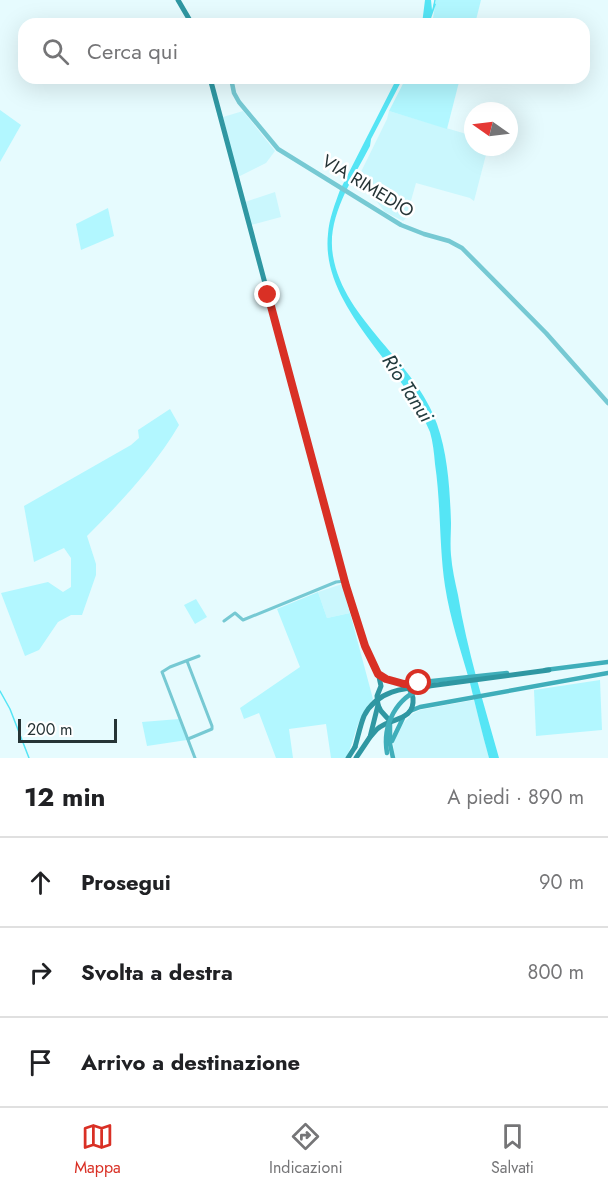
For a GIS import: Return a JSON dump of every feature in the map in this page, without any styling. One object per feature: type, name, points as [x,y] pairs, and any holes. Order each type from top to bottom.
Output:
[{"type":"main road","points":[[178,0],[188,18]]},
{"type":"main road","points":[[212,84],[345,581],[365,646],[378,674],[381,689]]},
{"type":"main road","points":[[348,758],[365,715],[380,697],[398,689],[608,662]]},
{"type":"main road","points":[[389,753],[392,739],[403,718],[410,711],[420,707],[608,673]]},
{"type":"main road","points":[[378,674],[400,683],[412,694],[410,711]]},
{"type":"main road","points":[[389,753],[390,721],[381,711],[377,696],[388,683],[491,677]]},
{"type":"main road","points":[[393,758],[389,753],[386,730],[393,713],[405,698],[429,686]]},
{"type":"main road","points":[[372,736],[378,703]]},
{"type":"main road","points":[[356,758],[376,729],[390,721],[403,718]]},
{"type":"main road","points":[[372,736],[383,729],[390,734]]},
{"type":"street","name":"VIA RIMEDIO","points":[[232,84],[236,98],[272,144],[401,225],[456,244],[469,254],[546,333],[608,403]]},
{"type":"street","points":[[224,621],[235,613],[243,620],[336,582],[345,581]]},
{"type":"street","points":[[195,758],[162,672],[199,656]]},
{"type":"street","points":[[187,661],[212,726],[212,729],[188,739]]},
{"type":"shaded area","points":[[436,0],[481,0],[476,18],[433,18]]},
{"type":"shaded area","points":[[403,84],[458,84],[447,129],[389,111]]},
{"type":"shaded area","points":[[0,110],[21,125],[0,162]]},
{"type":"shaded area","points":[[243,111],[275,151],[266,163],[238,177],[223,117]]},
{"type":"shaded area","points":[[389,111],[464,133],[464,156],[486,156],[474,201],[416,183],[406,218],[403,221],[385,212],[371,194],[356,186]]},
{"type":"shaded area","points":[[275,192],[281,217],[251,225],[245,202]]},
{"type":"shaded area","points":[[108,208],[114,236],[81,250],[76,224]]},
{"type":"shaded area","points":[[170,409],[179,425],[137,483],[87,536],[96,564],[96,575],[82,615],[71,615],[58,622],[39,650],[25,656],[1,593],[48,582],[63,592],[71,587],[71,558],[64,548],[34,562],[24,506],[131,445],[139,438],[138,430]]},
{"type":"shaded area","points":[[342,584],[350,613],[327,618],[318,592]]},
{"type":"shaded area","points":[[318,592],[327,618],[350,613],[373,699],[359,721],[346,758],[331,758],[326,724],[289,729],[293,758],[276,758],[259,713],[244,719],[240,708],[300,667],[277,609]]},
{"type":"shaded area","points":[[196,599],[207,617],[195,624],[184,605]]},
{"type":"shaded area","points":[[600,680],[602,730],[536,736],[534,690]]},
{"type":"shaded area","points":[[474,700],[489,758],[395,758],[393,742],[399,728],[412,714],[420,710]]},
{"type":"shaded area","points":[[179,719],[187,740],[147,746],[142,722]]},
{"type":"water","points":[[425,0],[431,0],[432,10],[434,3],[436,4],[431,18],[423,18]]},
{"type":"water","name":"Rio Tanui","points":[[394,84],[400,84],[342,199],[333,227],[333,256],[340,279],[351,301],[413,381],[427,402],[437,424],[448,473],[454,575],[471,657],[499,758],[489,758],[447,598],[437,479],[430,432],[402,384],[350,312],[337,287],[329,261],[328,234],[332,212],[340,190]]},
{"type":"waterway","points":[[434,6],[435,0]]},
{"type":"waterway","points":[[0,691],[10,709],[29,758]]},
{"type":"route","points":[[268,295],[353,612],[365,646],[378,674],[404,684],[419,683]]}]
